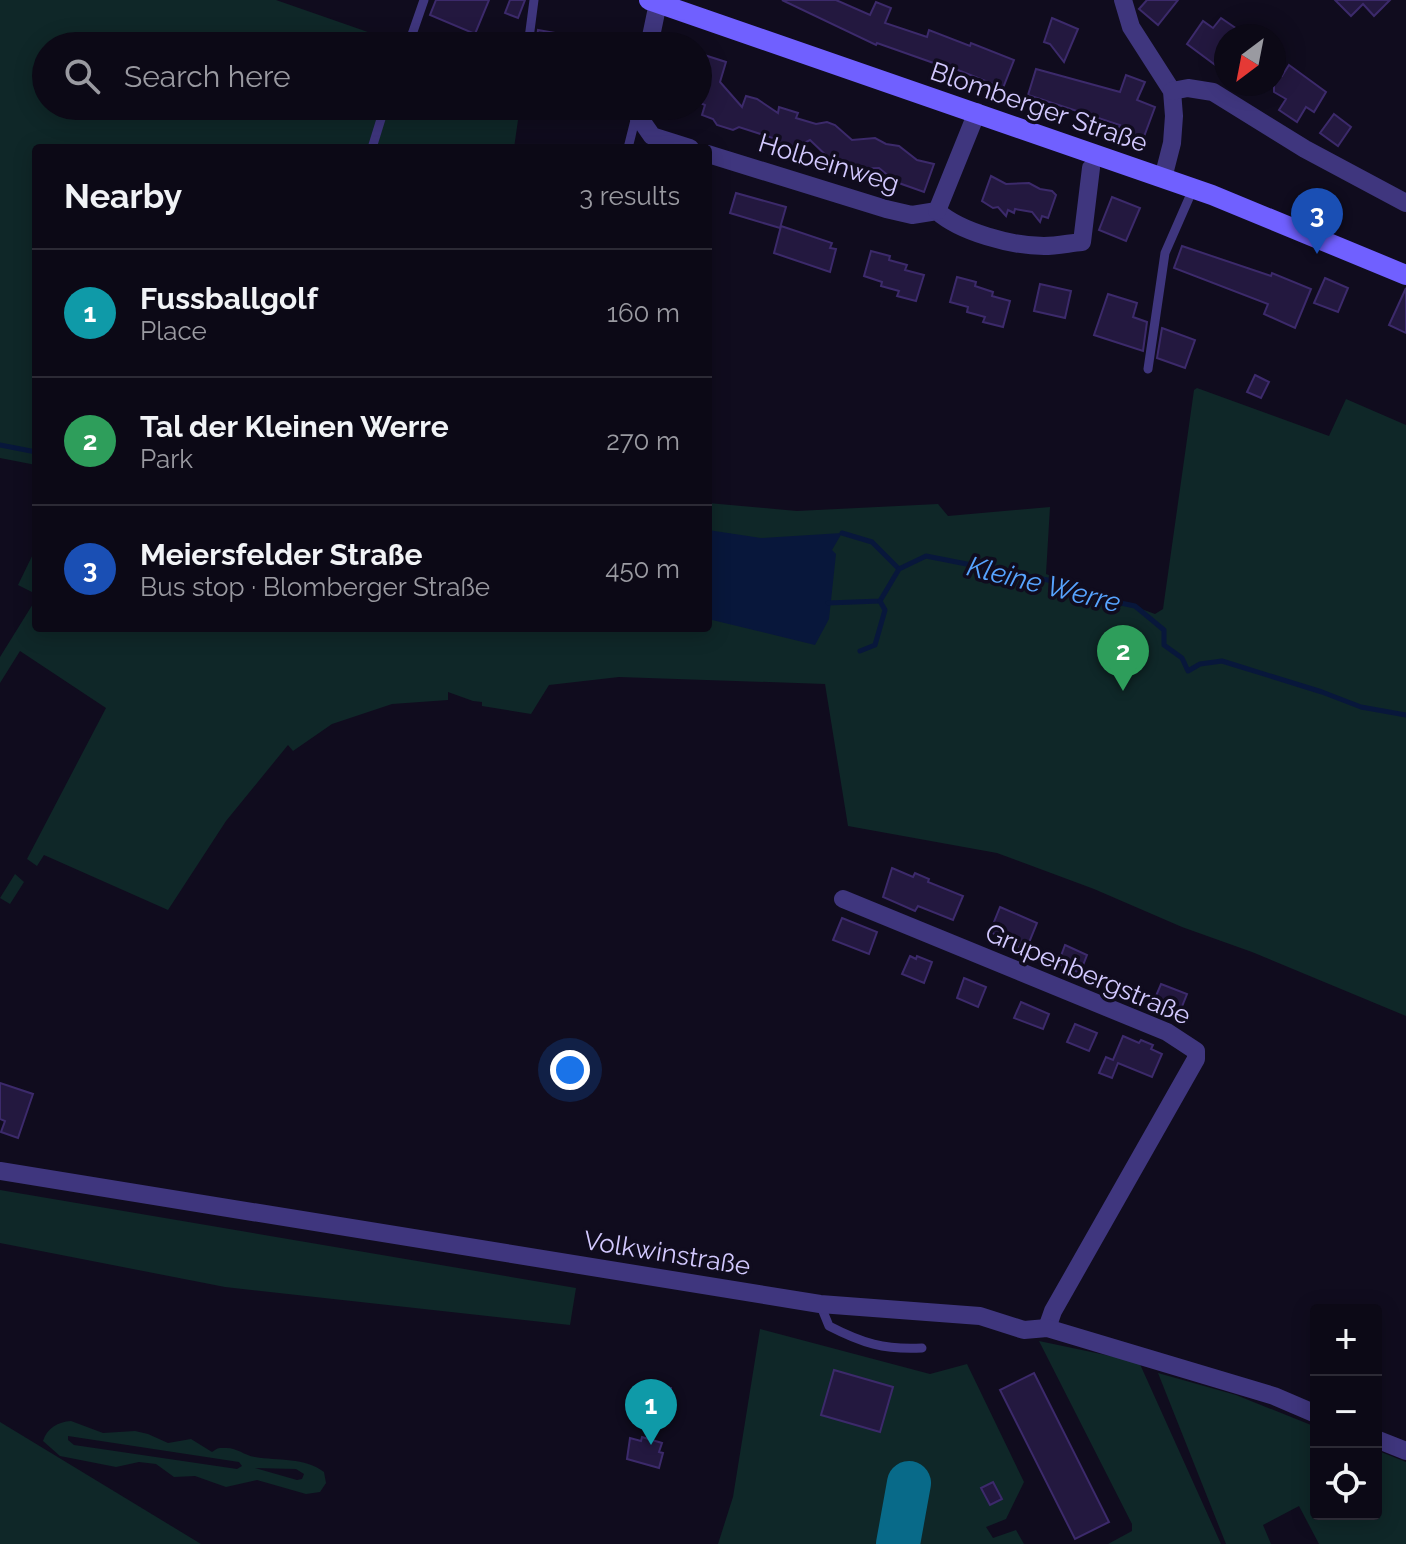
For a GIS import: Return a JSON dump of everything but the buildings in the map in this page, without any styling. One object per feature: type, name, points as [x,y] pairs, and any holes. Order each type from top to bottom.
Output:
[{"type":"street","points":[[1123,0],[1131,27],[1172,91],[1172,143],[1163,178]]},
{"type":"street","points":[[651,32],[654,2]]},
{"type":"street","name":"Blomberger Straße","points":[[654,2],[1163,178],[1406,275]]},
{"type":"street","points":[[1172,91],[1188,88],[1213,92],[1305,149],[1406,203]]},
{"type":"street","points":[[977,112],[937,211],[948,221],[1018,243],[1044,246],[1082,242],[1091,168]]},
{"type":"street","points":[[643,120],[652,136],[677,144]]},
{"type":"street","name":"Holbeinweg","points":[[712,155],[886,209],[912,215],[937,211]]},
{"type":"street","name":"Grupenbergstraße","points":[[843,899],[1167,1032],[1196,1051],[1196,1059],[1053,1311],[1047,1328]]},
{"type":"street","name":"Volkwinstraße","points":[[0,1171],[820,1304],[980,1316],[1024,1330],[1047,1328],[1274,1396],[1310,1411]]},
{"type":"street","points":[[1382,1441],[1406,1451]]},
{"type":"lane","points":[[413,32],[424,0]]},
{"type":"lane","points":[[530,32],[534,0]]},
{"type":"lane","points":[[373,144],[381,120]]},
{"type":"lane","points":[[629,144],[635,120]]},
{"type":"lane","points":[[1148,369],[1165,253],[1193,189]]},
{"type":"lane","points":[[820,1304],[829,1326],[857,1341],[892,1349],[922,1348]]},
{"type":"green space","points":[[0,0],[276,0],[368,32],[32,32],[32,120],[518,120],[515,144],[32,144],[32,464],[0,458]]},
{"type":"green space","points":[[1197,388],[1329,436],[1346,399],[1406,425],[1406,1016],[1094,889],[997,853],[848,826],[825,684],[619,677],[549,685],[531,714],[482,706],[482,702],[448,692],[448,700],[392,704],[332,724],[293,751],[288,745],[226,821],[168,910],[44,855],[37,866],[27,859],[106,708],[20,651],[0,683],[0,657],[32,605],[32,632],[712,632],[712,503],[797,511],[938,504],[948,516],[1050,507],[1046,574],[1155,614],[1163,609],[1194,390]]},
{"type":"green space","points":[[32,556],[32,592],[18,585]]},
{"type":"green space","points":[[15,874],[24,882],[10,904],[0,898]]},
{"type":"green space","points":[[0,1190],[576,1288],[570,1325],[225,1287],[0,1243]]},
{"type":"green space","points":[[760,1329],[930,1374],[967,1364],[1024,1482],[1006,1519],[986,1527],[993,1538],[1016,1530],[1024,1544],[718,1544],[733,1497]]},
{"type":"green space","points":[[1039,1341],[1139,1362],[1221,1544],[1108,1544],[1132,1531],[1132,1524]]},
{"type":"green space","points":[[1158,1373],[1236,1395],[1310,1425],[1310,1520],[1382,1520],[1382,1452],[1406,1462],[1406,1544],[1319,1544],[1299,1506],[1263,1525],[1271,1544],[1226,1544]]},
{"type":"green space","points":[[71,1421],[103,1433],[135,1431],[168,1443],[191,1439],[212,1452],[229,1448],[255,1457],[300,1462],[324,1472],[326,1483],[320,1492],[306,1494],[257,1480],[226,1487],[195,1476],[174,1477],[156,1464],[139,1462],[116,1467],[60,1456],[43,1441],[57,1424]],"holes":[[[68,1436],[239,1462],[242,1466],[237,1469],[74,1445]],[[255,1468],[296,1469],[304,1474],[302,1479],[297,1480]]]},
{"type":"green space","points":[[0,1422],[201,1544],[0,1544]]},
{"type":"water","points":[[712,531],[761,538],[842,533],[832,550],[836,554],[829,619],[815,645],[712,620]]},
{"type":"waterway","points":[[0,445],[32,451]]},
{"type":"waterway","points":[[842,533],[872,542],[899,569]]},
{"type":"waterway","name":"Kleine Werre","points":[[828,603],[880,601],[899,569],[926,556],[1073,585],[1106,600],[1135,606],[1164,630],[1164,645],[1182,658],[1188,671],[1200,664],[1222,661],[1361,707],[1406,715]]},
{"type":"waterway","points":[[860,651],[875,645],[885,610],[880,601]]},
{"type":"taxiway","points":[[898,1544],[909,1483]]},
{"type":"place","name":"Meiersfelder Straße","points":[[1317,254]]},
{"type":"place","name":"Tal der Kleinen Werre","points":[[1123,691]]},
{"type":"place","name":"Fussballgolf","points":[[651,1445]]}]
